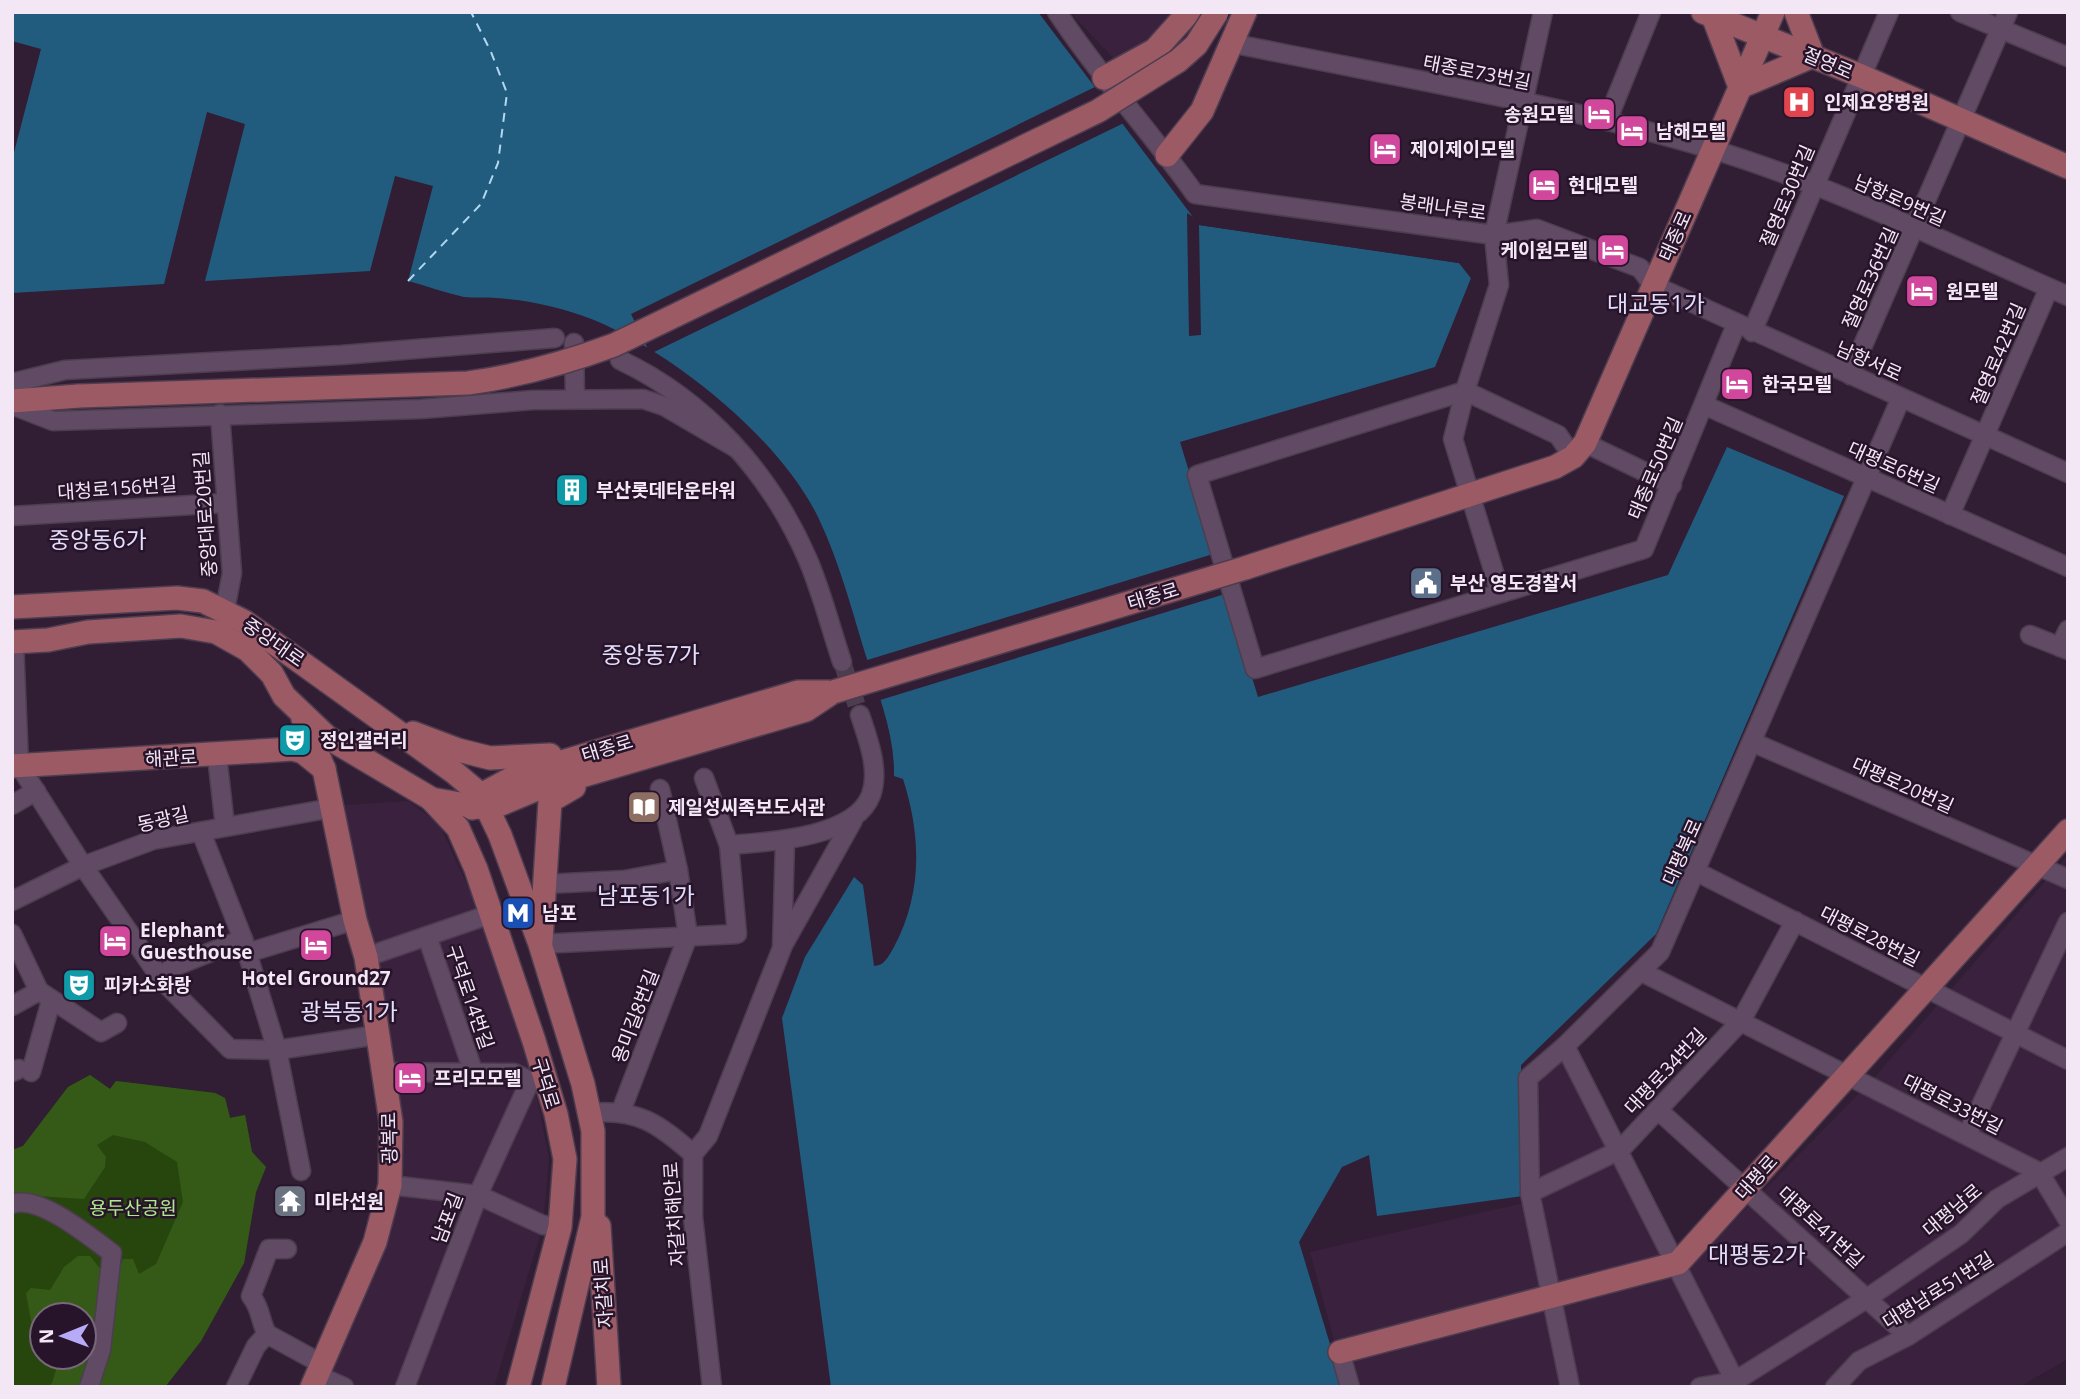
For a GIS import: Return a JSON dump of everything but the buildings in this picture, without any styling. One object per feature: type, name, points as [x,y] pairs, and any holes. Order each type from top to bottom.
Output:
[{"type":"main road","points":[[1104,78],[1155,50],[1189,12]]},
{"type":"main road","points":[[12,403],[79,396],[468,383],[513,377],[557,366],[614,345],[1098,111],[1178,61],[1196,45],[1217,12]]},
{"type":"main road","points":[[1167,155],[1202,111],[1245,12]]},
{"type":"main road","name":"태종로","points":[[481,804],[518,775],[798,692],[833,692],[1236,572],[1555,467],[1579,450],[1773,12]]},
{"type":"main road","points":[[1712,14],[1740,87],[1813,56],[1796,12]]},
{"type":"main road","name":"절영로","points":[[1712,14],[2068,167]]},
{"type":"main road","name":"중앙대로","points":[[12,607],[177,598],[203,601],[225,610],[391,726],[481,804]]},
{"type":"main road","name":"중앙대로","points":[[13,642],[48,640],[88,632],[181,626],[206,628],[248,650],[300,713],[335,743],[430,799]]},
{"type":"main road","name":"태종로","points":[[481,804],[806,710],[833,692]]},
{"type":"main road","name":"광복로","points":[[300,713],[324,769],[355,920],[366,957],[391,1122],[390,1185],[375,1242],[317,1375]]},
{"type":"main road","points":[[391,726],[457,750],[490,758],[557,754],[581,756]]},
{"type":"main road","name":"해관로","points":[[16,765],[217,756],[293,749],[303,752],[324,769]]},
{"type":"main road","points":[[540,944],[544,920],[547,813],[550,800],[600,770]]},
{"type":"main road","points":[[430,799],[481,804],[465,839]]},
{"type":"main road","name":"구덕로","points":[[430,799],[449,816],[465,839],[491,914],[537,1078],[565,1159],[560,1227],[518,1387]]},
{"type":"main road","name":"구덕로","points":[[481,804],[540,944],[590,1113],[595,1161],[589,1242],[553,1387]]},
{"type":"main road","name":"대평로","points":[[1678,1263],[2068,831]]},
{"type":"main road","name":"자갈치로","points":[[594,1200],[609,1387]]},
{"type":"main road","points":[[1340,1352],[1678,1263]]},
{"type":"street","name":"봉래나루로","points":[[1057,12],[1104,78],[1195,194],[1494,235],[1499,285],[1465,391]]},
{"type":"street","points":[[1494,235],[1544,12]]},
{"type":"street","points":[[1607,121],[1651,12]]},
{"type":"street","name":"절영로30번길","points":[[1744,328],[1814,186],[1889,12]]},
{"type":"street","points":[[1960,12],[2068,57]]},
{"type":"street","name":"절영로36번길","points":[[1850,376],[1963,121],[2008,12]]},
{"type":"street","name":"태종로73번길","points":[[1231,43],[1524,102],[1712,149]]},
{"type":"street","name":"남항로9번길","points":[[1712,149],[1814,186],[2068,296]]},
{"type":"street","name":"남항서로","points":[[1494,235],[1537,229],[1640,268],[1653,285],[2068,473]]},
{"type":"street","name":"절영로42번길","points":[[1950,515],[2049,288]]},
{"type":"street","name":"태종로50번길","points":[[1236,572],[1255,669],[1644,549],[1704,405],[1744,328]]},
{"type":"street","points":[[12,383],[65,370],[341,355],[555,338]]},
{"type":"street","points":[[574,343],[575,399]]},
{"type":"street","points":[[620,360],[649,374],[689,401],[736,448],[777,498],[808,561],[842,662]]},
{"type":"street","points":[[1465,391],[1453,439],[1500,593]]},
{"type":"street","points":[[1236,572],[1197,475],[1465,391],[1558,435],[1579,450],[1672,485]]},
{"type":"street","name":"대평북로","points":[[1570,1387],[1530,1193],[1528,1078],[1565,1046],[1660,952],[1901,398]]},
{"type":"street","points":[[12,403],[53,421],[421,408],[575,399],[643,399],[664,405],[736,448]]},
{"type":"street","name":"대평로6번길","points":[[1704,405],[2068,567]]},
{"type":"street","name":"중앙대로20번길","points":[[220,414],[232,573],[225,610]]},
{"type":"street","name":"대청로156번길","points":[[12,516],[225,503]]},
{"type":"street","points":[[2030,635],[2064,649],[2068,630]]},
{"type":"street","points":[[13,642],[16,765],[162,980],[230,1049],[277,1050],[377,1035]]},
{"type":"street","points":[[693,1154],[708,1136],[782,948],[853,820],[871,795],[874,771],[860,715]]},
{"type":"street","name":"대평로20번길","points":[[1752,742],[2068,879]]},
{"type":"street","points":[[217,756],[225,826]]},
{"type":"street","points":[[540,944],[737,934],[729,845],[704,778]]},
{"type":"street","points":[[660,789],[678,870],[688,936]]},
{"type":"street","points":[[12,805],[36,791]]},
{"type":"street","name":"동광길","points":[[12,901],[83,866],[153,841],[332,808]]},
{"type":"street","points":[[729,845],[785,841],[853,820]]},
{"type":"street","points":[[201,832],[245,946],[277,1050],[301,1171]]},
{"type":"street","points":[[782,948],[785,841]]},
{"type":"street","points":[[546,884],[624,880],[678,870]]},
{"type":"street","name":"대평로28번길","points":[[1697,872],[2068,1060]]},
{"type":"street","points":[[366,957],[491,914]]},
{"type":"street","points":[[162,980],[171,968],[245,946],[355,920]]},
{"type":"street","name":"대평로28번길","points":[[1741,1021],[1795,921]]},
{"type":"street","points":[[1967,1135],[2068,922]]},
{"type":"street","points":[[12,934],[45,996],[101,1032],[117,1023]]},
{"type":"street","name":"구덕로14번길","points":[[427,936],[472,1071]]},
{"type":"street","name":"용미길8번길","points":[[621,1111],[688,936]]},
{"type":"street","name":"대평로34번길","points":[[1642,972],[1849,1074]]},
{"type":"street","points":[[12,1006],[45,996]]},
{"type":"street","points":[[21,1071],[45,996]]},
{"type":"street","name":"대평로34번길","points":[[1620,1150],[1741,1021]]},
{"type":"street","points":[[1565,1046],[1678,1263],[1737,1384]]},
{"type":"street","name":"구덕로14번길","points":[[385,1072],[472,1071],[514,1073],[537,1078]]},
{"type":"street","name":"대평로33번길","points":[[1849,1074],[2039,1172]]},
{"type":"street","name":"남포길","points":[[405,1387],[478,1195],[537,1078]]},
{"type":"street","name":"대평로41번길","points":[[1658,1110],[1746,1187],[1866,1299]]},
{"type":"street","name":"자갈치해안로","points":[[590,1113],[621,1111],[662,1126],[693,1154],[693,1217],[712,1387]]},
{"type":"street","points":[[1530,1193],[1620,1150]]},
{"type":"street","name":"대평남로","points":[[1700,1387],[1737,1384],[1961,1234],[1997,1199],[2068,1157]]},
{"type":"street","points":[[2039,1172],[2068,1220]]},
{"type":"street","points":[[390,1185],[478,1195],[543,1225],[560,1227]]},
{"type":"street","points":[[12,1204],[22,1200],[49,1211],[83,1231],[111,1254],[101,1350],[89,1387]]},
{"type":"street","name":"대평남로51번길","points":[[1835,1387],[1859,1361],[1908,1336],[2068,1233]]},
{"type":"street","points":[[287,1249],[269,1249],[251,1296],[261,1310],[261,1322],[267,1334],[317,1375],[344,1387]]},
{"type":"street","points":[[1866,1299],[1908,1336]]},
{"type":"street","points":[[236,1387],[256,1346],[267,1334]]},
{"type":"street","points":[[1340,1352],[1350,1387]]},
{"type":"shaded area","points":[[1070,12],[1176,12],[1157,33],[1117,62]]},
{"type":"shaded area","points":[[408,801],[439,824],[482,917],[532,1075],[549,1157],[543,1225],[494,1387],[312,1387],[390,1185],[333,806]]},
{"type":"shaded area","points":[[2068,855],[2068,1359],[2019,1387],[1347,1387],[1310,1252],[1537,1200],[1540,1195],[1533,1083],[1563,1055],[1678,1278],[1874,1078]]},
{"type":"green space","name":"용두산공원","points":[[90,1075],[110,1089],[116,1081],[215,1093],[225,1098],[230,1118],[245,1115],[252,1152],[266,1167],[256,1192],[244,1263],[201,1341],[165,1387],[12,1387],[12,1150],[23,1146],[68,1087]]},
{"type":"green space","name":"용두산공원","points":[[90,1075],[110,1089],[116,1081],[215,1093],[225,1098],[230,1118],[245,1115],[252,1152],[266,1167],[256,1192],[244,1263],[201,1341],[165,1387],[47,1387],[52,1383],[56,1371],[98,1371],[98,1301],[28,1301],[28,1304],[26,1293],[31,1288],[50,1290],[64,1267],[78,1256],[90,1256],[114,1286],[123,1259],[133,1259],[139,1274],[156,1264],[183,1202],[177,1162],[145,1142],[113,1135],[97,1145],[106,1157],[105,1167],[84,1199],[21,1195],[12,1198],[12,1150],[23,1146],[68,1087]]},
{"type":"water","points":[[12,12],[1038,12],[1199,225],[1459,263],[1471,278],[1435,367],[1180,442],[1258,697],[1668,575],[1727,447],[1844,496],[1656,934],[1521,1065],[1523,1196],[1377,1216],[1369,1155],[1342,1167],[1299,1242],[1343,1387],[831,1387],[782,1018],[805,957],[854,877],[863,885],[874,966],[883,963],[888,957],[910,906],[916,843],[903,779],[894,776],[892,745],[885,714],[844,584],[818,517],[778,458],[751,429],[690,376],[625,335],[594,320],[559,308],[508,299],[464,297],[408,281],[433,186],[395,176],[370,271],[205,281],[245,124],[207,112],[164,284],[12,293],[12,160],[41,49],[12,41]]},
{"type":"pier","points":[[1099,85],[1126,122],[652,353],[649,351],[631,314]]},
{"type":"pier","points":[[1187,213],[1200,221],[1460,260],[1471,273],[1471,278],[1459,263],[1199,225],[1201,335],[1189,336]]},
{"type":"pier","points":[[1213,554],[1225,594],[877,701],[864,661]]},
{"type":"ferry route","points":[[408,281],[481,204],[498,163],[507,93],[471,12]]},
{"type":"tunnel","points":[[842,662],[860,715]]},
{"type":"place","name":"인제요양병원","points":[[1799,102]]},
{"type":"place","name":"송원모텔","points":[[1599,114]]},
{"type":"place","name":"남해모텔","points":[[1632,131]]},
{"type":"place","name":"제이제이모텔","points":[[1385,149]]},
{"type":"place","name":"현대모텔","points":[[1544,185]]},
{"type":"place","name":"케이원모텔","points":[[1613,250]]},
{"type":"place","name":"원모텔","points":[[1922,291]]},
{"type":"place","name":"한국모텔","points":[[1737,384]]},
{"type":"place","name":"부산롯데타운타워","points":[[572,490]]},
{"type":"place","name":"부산 영도경찰서","points":[[1426,583]]},
{"type":"place","name":"정인갤러리","points":[[295,740]]},
{"type":"place","name":"제일성씨족보도서관","points":[[644,807]]},
{"type":"place","name":"남포","points":[[518,913]]},
{"type":"place","name":"Elephant Guesthouse","points":[[115,941]]},
{"type":"place","name":"Hotel Ground27","points":[[316,945]]},
{"type":"place","name":"피카소화랑","points":[[79,985]]},
{"type":"place","name":"프리모모텔","points":[[410,1078]]},
{"type":"place","name":"미타선원","points":[[290,1201]]},
{"type":"district","name":"대교동1가","points":[[1656,303]]},
{"type":"district","name":"중앙동6가","points":[[98,539]]},
{"type":"district","name":"중앙동7가","points":[[651,654]]},
{"type":"district","name":"남포동1가","points":[[646,895]]},
{"type":"district","name":"광복동1가","points":[[349,1011]]},
{"type":"district","name":"대평동2가","points":[[1757,1254]]}]
